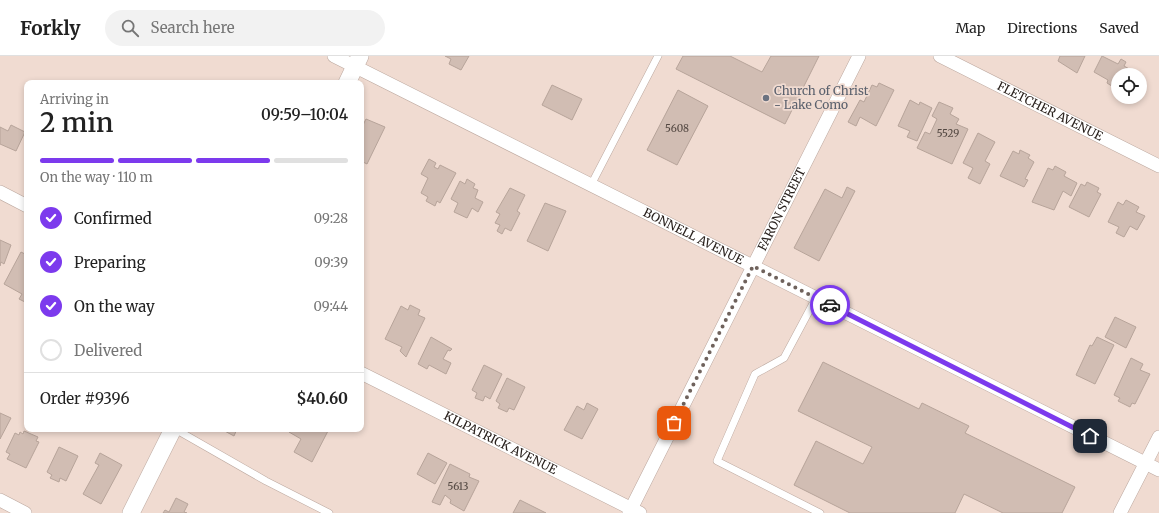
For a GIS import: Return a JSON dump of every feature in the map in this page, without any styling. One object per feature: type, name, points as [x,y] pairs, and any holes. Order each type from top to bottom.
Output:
[{"type":"street","name":"BONNELL AVENUE","points":[[334,56],[358,61],[591,185],[1159,470]]},
{"type":"street","name":"FARON STREET","points":[[633,512],[753,266],[859,56]]},
{"type":"street","name":"FLETCHER AVENUE","points":[[940,56],[1159,166]]},
{"type":"street","points":[[348,80],[358,61]]},
{"type":"street","points":[[0,192],[24,204]]},
{"type":"street","name":"KILPATRICK AVENUE","points":[[364,375],[633,512]]},
{"type":"street","points":[[131,513],[172,432]]},
{"type":"street","points":[[1120,513],[1159,437]]},
{"type":"street","points":[[0,500],[25,513]]},
{"type":"lane","points":[[591,185],[658,56]]},
{"type":"lane","points":[[816,298],[784,358],[755,374],[717,461],[820,513]]},
{"type":"lane","points":[[179,432],[266,481],[329,513]]},
{"type":"building","points":[[445,56],[469,56],[461,70],[449,64],[451,59]]},
{"type":"building","name":"Church of Christ - Lake Como","points":[[683,56],[730,56],[762,72],[771,56],[819,56],[785,124],[676,69]]},
{"type":"building","points":[[1060,56],[1085,56],[1077,73],[1058,61]]},
{"type":"building","points":[[1102,56],[1118,64],[1121,59],[1126,62],[1124,66],[1128,68],[1111,68],[1111,86],[1107,83],[1108,80],[1094,72]]},
{"type":"building","points":[[879,83],[894,90],[876,126],[860,117],[856,126],[848,122],[860,100],[864,102],[872,85],[877,87]]},
{"type":"building","points":[[552,85],[582,99],[572,120],[542,105]]},
{"type":"building","points":[[678,90],[708,106],[677,165],[647,150]]},
{"type":"building","points":[[910,100],[919,105],[920,102],[932,108],[917,141],[907,137],[910,131],[898,126]]},
{"type":"building","points":[[939,102],[953,108],[950,114],[959,119],[956,124],[968,129],[952,164],[917,148],[925,132],[930,134],[937,119],[932,116]]},
{"type":"building","points":[[366,119],[385,127],[367,164],[364,162],[364,123]]},
{"type":"building","points":[[11,125],[24,132],[16,151],[0,144],[0,127],[8,131]]},
{"type":"building","points":[[978,133],[995,142],[985,161],[990,164],[980,184],[968,178],[973,168],[963,163]]},
{"type":"building","points":[[1020,150],[1030,155],[1028,158],[1034,162],[1025,179],[1028,180],[1024,187],[1000,176],[1013,151],[1019,154]]},
{"type":"building","points":[[429,159],[436,163],[434,167],[438,169],[440,165],[456,173],[440,203],[437,201],[435,206],[426,201],[428,197],[421,193],[428,178],[421,174]]},
{"type":"building","points":[[1055,166],[1066,172],[1064,176],[1077,183],[1071,196],[1063,191],[1054,210],[1032,202],[1048,168],[1053,170]]},
{"type":"building","points":[[467,179],[475,184],[473,188],[478,190],[475,198],[483,202],[478,212],[472,208],[467,218],[454,212],[458,203],[451,199],[460,181],[465,184]]},
{"type":"building","points":[[1087,182],[1099,188],[1097,192],[1101,194],[1089,217],[1069,207],[1081,184],[1085,186]]},
{"type":"building","points":[[847,187],[855,191],[819,261],[794,248],[825,189],[842,198]]},
{"type":"building","points":[[510,188],[525,195],[517,211],[520,213],[511,231],[505,228],[502,234],[497,231],[500,225],[495,223],[500,214],[496,212]]},
{"type":"building","points":[[1126,200],[1139,207],[1136,212],[1145,216],[1137,230],[1130,226],[1124,237],[1116,233],[1119,227],[1108,222],[1118,202],[1123,205]]},
{"type":"building","points":[[545,203],[566,211],[548,251],[527,241]]},
{"type":"building","points":[[0,240],[11,245],[4,264],[1,262],[0,266]]},
{"type":"building","points":[[21,252],[24,254],[24,302],[19,299],[22,294],[4,284]]},
{"type":"building","points":[[410,305],[420,310],[418,315],[425,318],[406,357],[400,351],[402,347],[385,339],[401,306],[408,310]]},
{"type":"building","points":[[1115,317],[1136,327],[1126,348],[1105,337]]},
{"type":"building","points":[[431,337],[452,349],[450,351],[448,350],[443,359],[451,363],[446,374],[429,365],[427,369],[418,364]]},
{"type":"building","points":[[1097,337],[1114,345],[1095,384],[1076,375],[1090,345],[1092,346]]},
{"type":"building","points":[[1131,358],[1143,364],[1140,370],[1150,374],[1135,404],[1132,403],[1130,407],[1118,401],[1120,398],[1114,395]]},
{"type":"building","points":[[823,362],[919,409],[922,403],[969,426],[965,433],[1075,487],[1062,513],[1003,513],[964,494],[955,513],[850,513],[794,485],[816,441],[863,464],[872,447],[798,411]]},
{"type":"building","points":[[484,365],[502,374],[490,399],[485,396],[483,401],[475,398],[477,393],[472,390]]},
{"type":"building","points":[[507,378],[525,387],[514,410],[509,408],[507,412],[498,408],[500,404],[496,401]]},
{"type":"building","points":[[587,403],[598,409],[582,439],[564,430],[577,406],[584,410]]},
{"type":"building","points":[[0,413],[11,418],[0,439]]},
{"type":"building","points":[[24,431],[38,437],[36,441],[39,442],[26,468],[7,459],[10,454],[6,452],[15,433],[19,435],[20,432],[23,434]]},
{"type":"building","points":[[227,432],[236,432],[234,436]]},
{"type":"building","points":[[289,432],[327,432],[312,462],[294,452],[301,439]]},
{"type":"building","points":[[59,447],[78,456],[66,481],[60,478],[59,482],[50,478],[52,475],[47,472]]},
{"type":"building","points":[[100,453],[122,465],[101,504],[83,494],[99,465],[95,463]]},
{"type":"building","points":[[428,453],[447,463],[435,484],[417,474]]},
{"type":"building","points":[[450,464],[470,474],[469,477],[479,481],[464,511],[450,503],[451,500],[445,495],[440,505],[432,502]]},
{"type":"building","points":[[176,498],[188,504],[184,512],[187,513],[163,513],[165,510],[169,512]]},
{"type":"building","points":[[520,500],[546,513],[513,513]]},
{"type":"way so far","points":[[674,423],[753,266],[830,305]]},
{"type":"place","name":"Church of Christ - Lake Como","points":[[766,98]]},
{"type":"route","points":[[830,305],[1090,436]]}]
